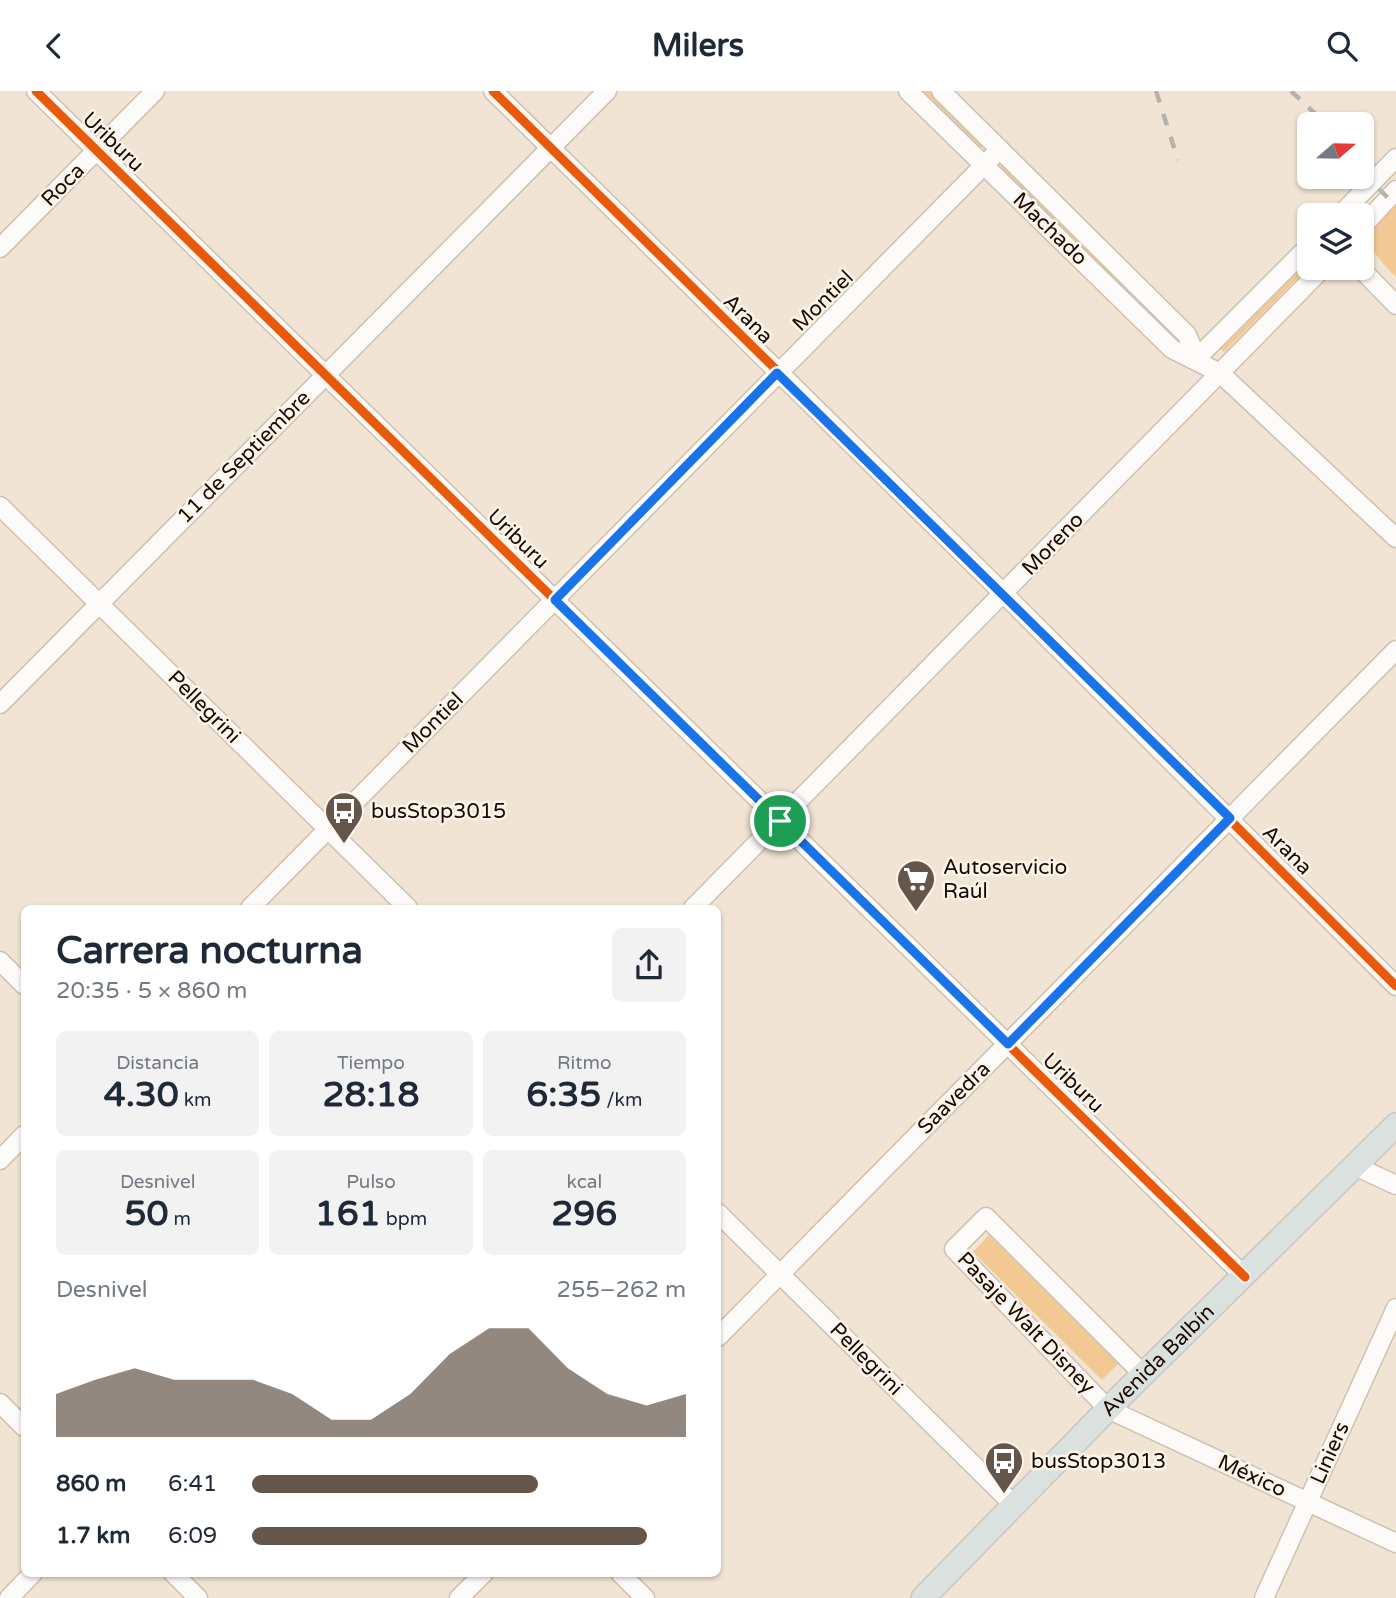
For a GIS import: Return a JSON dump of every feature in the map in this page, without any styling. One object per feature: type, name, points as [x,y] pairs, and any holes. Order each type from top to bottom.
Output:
[{"type":"main road","name":"Avenida Balbín","points":[[923,1598],[1108,1409],[1245,1277],[1396,1125]]},
{"type":"street","name":"Uriburu","points":[[36,91],[1245,1277]]},
{"type":"street","name":"Roca","points":[[0,248],[155,91]]},
{"type":"street","name":"Arana","points":[[493,91],[1004,594],[1396,986]]},
{"type":"street","name":"11 de Septiembre","points":[[0,704],[607,91]]},
{"type":"street","name":"Machado","points":[[908,91],[1172,349],[1197,358],[1220,373],[1396,538]]},
{"type":"street","name":"Machado","points":[[941,91],[1187,335],[1197,358]]},
{"type":"street","name":"Montiel","points":[[253,905],[1000,149]]},
{"type":"street","points":[[1352,203],[1396,158]]},
{"type":"street","points":[[1374,214],[1396,190]]},
{"type":"street","points":[[1197,358],[1297,258]]},
{"type":"street","name":"Moreno","points":[[696,905],[1311,280]]},
{"type":"street","points":[[1370,280],[1396,305]]},
{"type":"street","name":"Pellegrini","points":[[0,506],[405,905]]},
{"type":"street","name":"Saavedra","points":[[721,1334],[1396,650]]},
{"type":"street","points":[[0,961],[21,982]]},
{"type":"street","points":[[0,1160],[21,1138]]},
{"type":"street","points":[[1355,1166],[1396,1185]]},
{"type":"street","name":"Pellegrini","points":[[721,1216],[1014,1505]]},
{"type":"street","name":"Pasaje Walt Disney","points":[[1108,1409],[954,1249],[986,1216],[1143,1375]]},
{"type":"street","name":"Liniers","points":[[1264,1598],[1396,1308]]},
{"type":"street","points":[[0,1403],[21,1424]]},
{"type":"street","name":"México","points":[[1108,1409],[1396,1543]]},
{"type":"street","points":[[9,1598],[29,1577]]},
{"type":"street","points":[[177,1577],[198,1598]]},
{"type":"street","points":[[459,1598],[480,1577]]},
{"type":"street","points":[[624,1577],[645,1598]]},
{"type":"shaded area","points":[[921,91],[929,91],[984,145],[980,149]]},
{"type":"shaded area","points":[[1003,164],[1183,342],[1179,346],[999,168]]},
{"type":"shaded area","points":[[1396,200],[1396,277],[1374,252],[1374,225]]},
{"type":"shaded area","points":[[1297,272],[1297,279],[1224,352],[1221,349]]},
{"type":"shaded area","points":[[989,1235],[1119,1363],[1102,1380],[973,1252]]},
{"type":"railway","points":[[1156,91],[1178,160]]},
{"type":"railway","points":[[1291,91],[1313,112]]},
{"type":"railway","points":[[1374,184],[1396,206]]},
{"type":"cycle path","points":[[36,91],[1245,1277]]},
{"type":"cycle path","points":[[493,91],[1004,594],[1396,986]]},
{"type":"place","name":"busStop3015","points":[[344,845]]},
{"type":"place","name":"Autoservicio Raúl","points":[[916,913]]},
{"type":"place","name":"busStop3013","points":[[1004,1495]]},
{"type":"route","points":[[777,373],[1230,818],[1008,1044],[780,821],[555,600],[777,373]]}]
